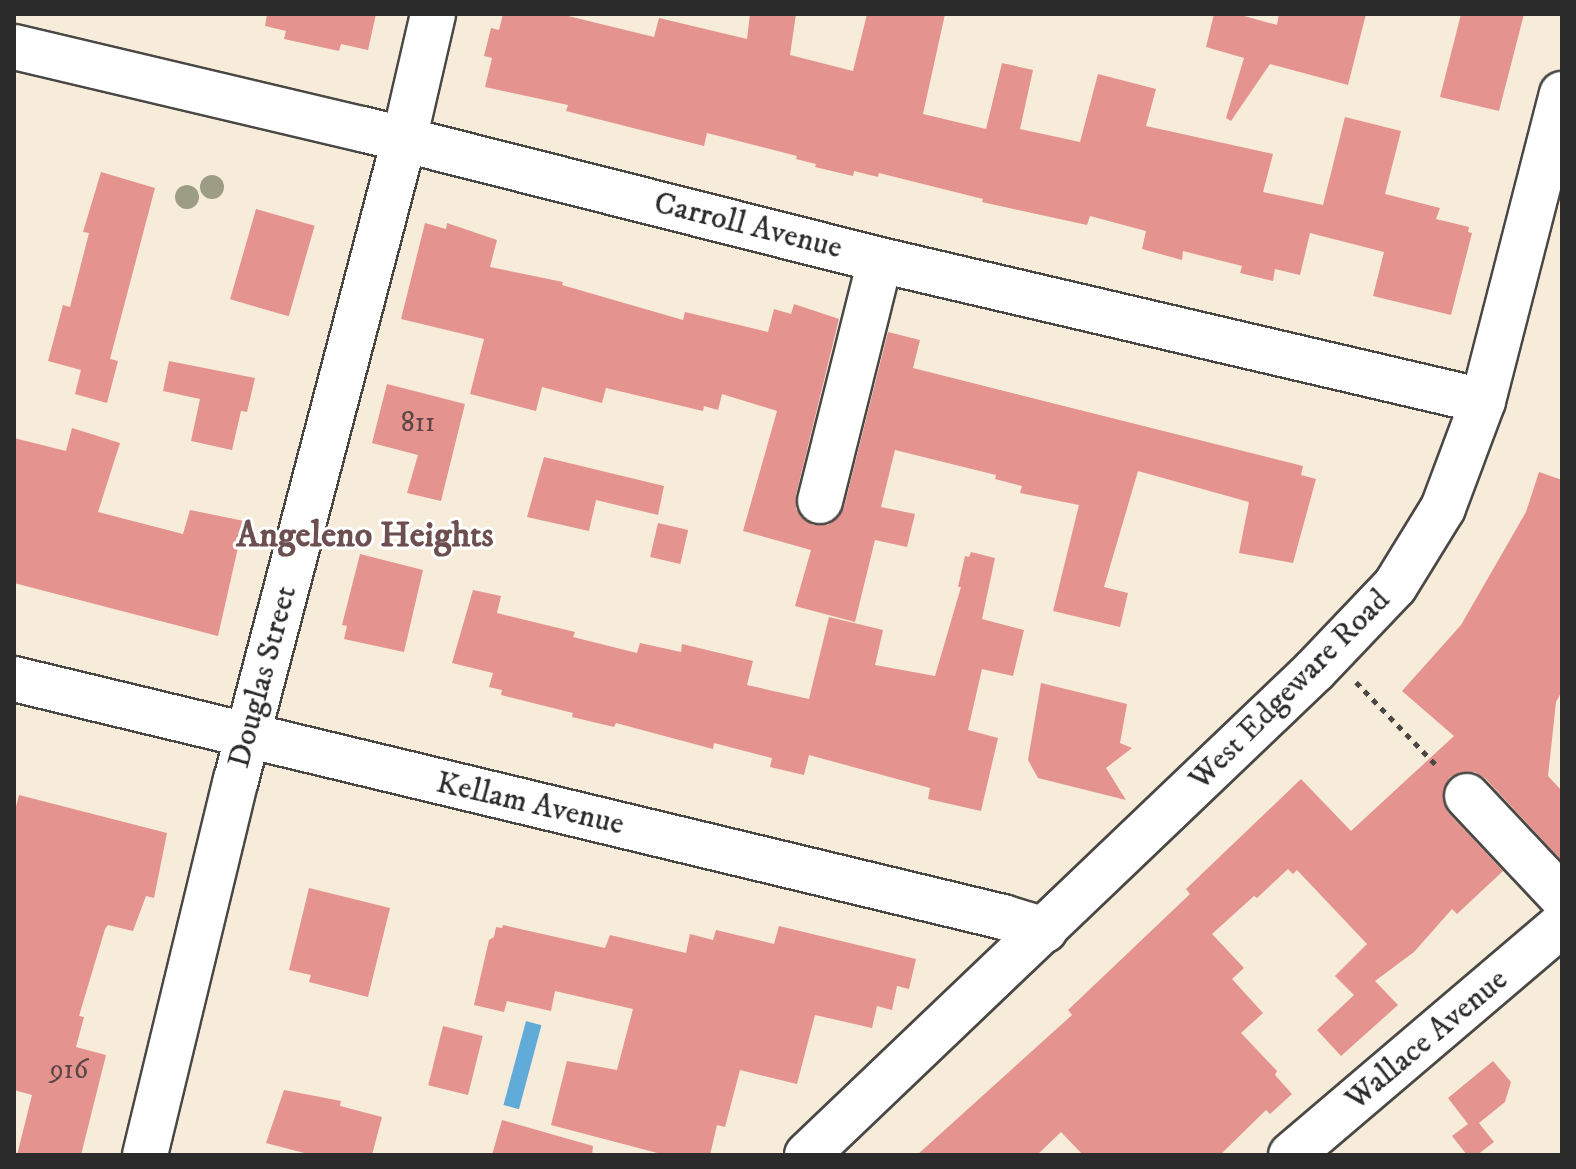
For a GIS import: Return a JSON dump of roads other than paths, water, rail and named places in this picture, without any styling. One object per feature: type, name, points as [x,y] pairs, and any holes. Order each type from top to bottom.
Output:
[{"type":"street","name":"Douglas Street","points":[[145,1155],[247,737],[404,140],[433,14]]},
{"type":"street","name":"Carroll Avenue","points":[[14,47],[404,140],[880,260],[1483,401]]},
{"type":"street","name":"West Edgeware Road","points":[[807,1155],[1045,930],[1395,586],[1443,508],[1483,401],[1562,94]]},
{"type":"street","points":[[820,501],[880,260]]},
{"type":"street","name":"Kellam Avenue","points":[[14,679],[1003,917],[1045,930]]},
{"type":"street","points":[[1467,796],[1562,897]]},
{"type":"street","name":"Wallace Avenue","points":[[1291,1155],[1562,924]]},
{"type":"water","points":[[526,1021],[541,1025],[519,1109],[503,1105]]},
{"type":"district","name":"Angeleno Heights","points":[[365,536]]}]
